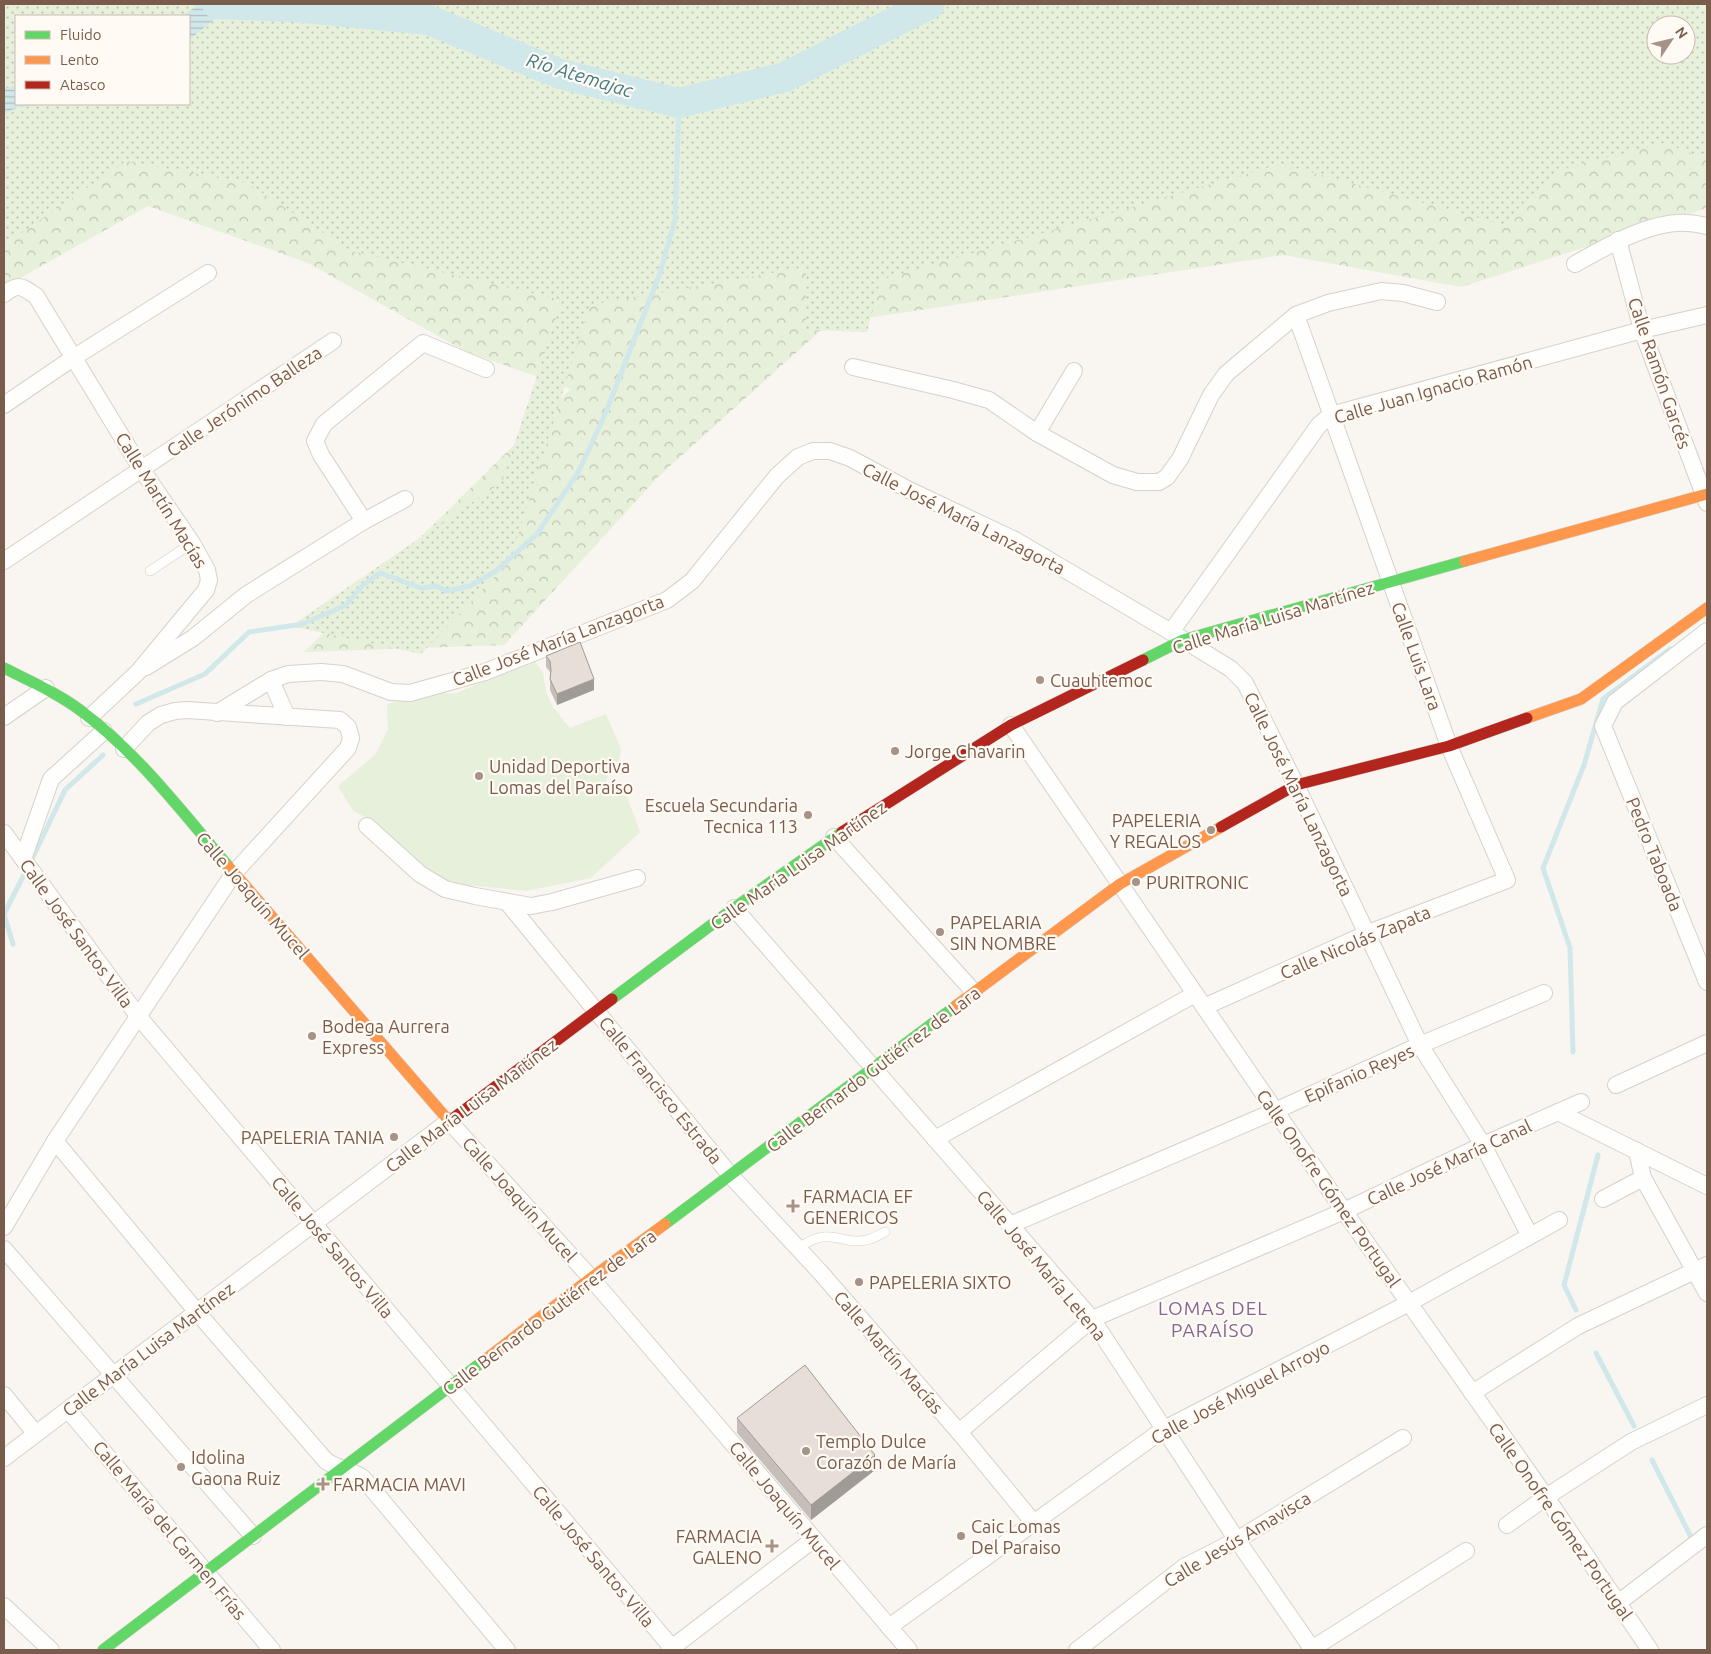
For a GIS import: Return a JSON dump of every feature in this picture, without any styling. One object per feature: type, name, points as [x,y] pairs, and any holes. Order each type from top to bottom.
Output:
[{"type":"street","points":[[1575,264],[1618,240],[1661,226],[1686,222],[1707,226]]},
{"type":"street","name":"Calle Ramón Garcés","points":[[1618,240],[1642,330],[1706,498]]},
{"type":"street","points":[[4,405],[73,358],[208,273]]},
{"type":"street","name":"Calle Martín Macías","points":[[7,289],[22,286],[36,296],[142,470],[192,543],[207,570],[209,580],[206,590],[138,672],[89,718]]},
{"type":"street","points":[[853,367],[989,400],[1037,433],[1112,475],[1137,482],[1159,482],[1166,477],[1180,459],[1211,395],[1226,374],[1296,315],[1328,303],[1381,291],[1403,293],[1437,302]]},
{"type":"street","name":"Calle Luis Lara","points":[[1296,315],[1449,746],[1507,880]]},
{"type":"street","name":"Calle Juan Ignacio Ramón","points":[[1177,636],[1319,425],[1331,415],[1642,330],[1707,315]]},
{"type":"street","name":"Calle Jerónimo Balleza","points":[[4,561],[334,341]]},
{"type":"street","points":[[364,521],[321,455],[315,441],[324,424],[423,342],[486,369]]},
{"type":"street","points":[[1037,433],[1074,371]]},
{"type":"street","name":"Calle José María Lanzagorta","points":[[217,713],[272,680],[288,674],[321,672],[343,674],[391,692],[410,693],[485,672],[667,600],[692,581],[787,465],[798,457],[813,451],[830,451],[850,458],[909,490],[1015,540],[1231,669],[1245,682],[1420,1045],[1483,1145],[1530,1236]]},
{"type":"street","name":"Calle María Luisa Martínez","points":[[4,1458],[313,1223],[734,908],[834,837],[1011,725],[1177,636],[1390,582],[1706,498]]},
{"type":"street","points":[[138,672],[193,638],[246,595],[364,521],[405,499]]},
{"type":"street","name":"Calle Bernardo Gutiérrez de Lara","points":[[103,1650],[343,1469],[591,1278],[732,1176],[874,1067],[1120,884],[1296,785],[1449,746],[1580,699],[1707,608]]},
{"type":"street","name":"Pedro Taboada","points":[[1707,631],[1615,702],[1603,726],[1707,982]]},
{"type":"street","name":"Calle Joaquín Mucel","points":[[4,668],[46,688],[71,704],[104,730],[148,772],[449,1121],[591,1278],[909,1650]]},
{"type":"street","points":[[272,680],[287,717]]},
{"type":"street","points":[[4,717],[46,688]]},
{"type":"street","points":[[4,1227],[55,1141],[234,873],[326,774],[348,748],[351,738],[348,727],[340,720],[187,710],[160,715],[148,723],[124,749]]},
{"type":"street","name":"Calle Onofre Gómez Portugal","points":[[1011,725],[1344,1212],[1546,1496],[1650,1650]]},
{"type":"street","points":[[23,859],[51,779],[104,730]]},
{"type":"street","points":[[367,826],[420,874],[445,889],[507,902],[531,906],[637,878]]},
{"type":"street","name":"Calle José Santos Villa","points":[[4,833],[138,1016],[672,1650]]},
{"type":"street","points":[[834,837],[974,992]]},
{"type":"street","name":"Calle Nicolás Zapata","points":[[1204,1008],[1366,934],[1507,880]]},
{"type":"street","name":"Calle Francisco Estrada","points":[[507,902],[732,1176],[821,1274]]},
{"type":"street","name":"Calle José María Letena","points":[[734,908],[1092,1319],[1237,1540],[1312,1650]]},
{"type":"street","points":[[935,1139],[1195,994]]},
{"type":"street","name":"Epifanio Reyes","points":[[1010,1225],[1276,1111],[1420,1045],[1544,994]]},
{"type":"street","points":[[1616,1086],[1707,1044]]},
{"type":"street","name":"Calle José María Canal","points":[[959,1432],[1092,1319],[1344,1212],[1483,1145],[1581,1102]]},
{"type":"street","points":[[1558,1112],[1707,1186]]},
{"type":"street","points":[[55,1141],[197,1312],[326,1461],[355,1472],[363,1478],[508,1650]]},
{"type":"street","points":[[1636,1151],[1643,1178],[1702,1268],[1707,1293]]},
{"type":"street","points":[[1603,1199],[1643,1178]]},
{"type":"street","name":"Calle José Miguel Arroyo","points":[[889,1627],[1164,1429],[1408,1303],[1559,1220]]},
{"type":"street","points":[[4,1249],[253,1536]]},
{"type":"street","points":[[1472,1393],[1578,1326],[1702,1268]]},
{"type":"street","name":"Calle Martín Macías","points":[[821,1274],[959,1432],[1034,1523]]},
{"type":"street","points":[[4,1395],[36,1434]]},
{"type":"street","points":[[1507,1525],[1546,1496],[1631,1442],[1707,1405]]},
{"type":"street","name":"Calle María del Carmen Frías","points":[[68,1410],[272,1650]]},
{"type":"street","name":"Calle Jesús Amavisca","points":[[1077,1650],[1184,1567],[1237,1540],[1403,1438]]},
{"type":"street","points":[[1618,1603],[1707,1536]]},
{"type":"street","points":[[672,1650],[814,1539]]},
{"type":"street","points":[[1312,1650],[1466,1552]]},
{"type":"street","points":[[4,1606],[51,1650]]},
{"type":"lane","points":[[150,571],[192,543]]},
{"type":"lane","points":[[798,1248],[809,1240],[829,1236],[856,1241],[870,1239],[885,1232]]},
{"type":"green space","points":[[4,4],[1707,4],[1707,208],[1461,287],[1284,255],[828,324],[659,476],[504,645],[304,652],[571,389],[463,350],[308,263],[148,206],[4,287]]},
{"type":"green space","points":[[4,4],[1707,4],[1707,159],[1663,143],[1558,170],[1504,225],[1281,164],[880,280],[867,332],[806,330],[806,267],[590,305],[510,561],[421,654],[291,626],[502,482],[562,300],[351,251],[247,183],[126,161],[4,245],[4,116],[27,105],[190,105],[190,15],[15,15],[15,93],[4,95]]},
{"type":"green space","name":"Unidad Deportiva Lomas del Paraíso","points":[[534,660],[543,673],[546,692],[553,707],[570,728],[606,714],[621,749],[619,762],[609,767],[606,785],[627,797],[640,832],[591,878],[526,891],[438,882],[369,819],[353,811],[338,786],[375,755],[388,729],[387,704],[433,691],[454,694]]},
{"type":"water","points":[[193,4],[219,4],[216,18],[190,39],[190,15],[184,15],[195,7]]},
{"type":"water","points":[[15,86],[15,105],[41,105],[18,107],[4,114],[4,89]]},
{"type":"building","points":[[580,642],[594,679],[557,694],[550,679],[550,661],[546,656]]},
{"type":"building","name":"Templo Dulce Corazón de María","points":[[805,1365],[875,1455],[811,1505],[737,1418]]},
{"type":"waterway","name":"Río Atemajac","points":[[217,4],[294,7],[429,20],[560,74],[679,103],[785,77],[930,4]]},
{"type":"waterway","points":[[136,704],[205,674],[249,632],[303,624],[346,605],[363,585],[380,573],[421,588],[436,586],[447,591],[470,586],[496,571],[537,534],[579,471],[606,412],[660,273],[675,220],[679,103]]},
{"type":"waterway","points":[[1573,1052],[1570,948],[1543,868],[1584,765],[1603,699],[1670,649]]},
{"type":"waterway","points":[[13,944],[4,914],[65,790],[103,755]]},
{"type":"waterway","points":[[1576,1310],[1564,1285],[1598,1155]]},
{"type":"waterway","points":[[1596,1353],[1634,1426]]},
{"type":"waterway","points":[[1652,1460],[1692,1539]]},
{"type":"traffic: fast","points":[[1143,660],[1183,640],[1465,561]]},
{"type":"traffic: fast","points":[[4,668],[62,698],[101,727],[141,764],[229,867]]},
{"type":"traffic: fast","points":[[612,999],[734,908],[842,832]]},
{"type":"traffic: fast","points":[[665,1224],[957,1005]]},
{"type":"traffic: fast","points":[[103,1650],[486,1359]]},
{"type":"traffic: slow","points":[[1465,561],[1707,494]]},
{"type":"traffic: slow","points":[[1527,718],[1581,699],[1707,608]]},
{"type":"traffic: slow","points":[[957,1005],[1120,884],[1221,827]]},
{"type":"traffic: slow","points":[[229,867],[449,1121],[451,1120]]},
{"type":"traffic: slow","points":[[486,1359],[665,1224]]},
{"type":"traffic: jam","points":[[842,832],[1011,725],[1143,660]]},
{"type":"traffic: jam","points":[[1221,827],[1296,785],[1449,746],[1527,718]]},
{"type":"traffic: jam","points":[[451,1120],[612,999]]},
{"type":"place","name":"Cuauhtemoc","points":[[1040,680]]},
{"type":"place","name":"Jorge Chavarin","points":[[895,751]]},
{"type":"place","name":"Unidad Deportiva Lomas del Paraíso","points":[[479,776]]},
{"type":"place","name":"Escuela Secundaria Tecnica 113","points":[[808,815]]},
{"type":"place","name":"PAPELERIA Y REGALOS","points":[[1211,830]]},
{"type":"place","name":"PURITRONIC","points":[[1136,882]]},
{"type":"place","name":"PAPELARIA SIN NOMBRE","points":[[940,932]]},
{"type":"place","name":"Bodega Aurrera Express","points":[[312,1036]]},
{"type":"place","name":"PAPELERIA TANIA","points":[[394,1137]]},
{"type":"place","name":"FARMACIA EF GENERICOS","points":[[793,1206]]},
{"type":"place","name":"PAPELERIA SIXTO","points":[[859,1282]]},
{"type":"place","name":"Templo Dulce Corazón de María","points":[[806,1451]]},
{"type":"place","name":"Idolina Gaona Ruiz","points":[[181,1467]]},
{"type":"place","name":"FARMACIA MAVI","points":[[323,1484]]},
{"type":"place","name":"Caic Lomas Del Paraiso","points":[[961,1536]]},
{"type":"place","name":"FARMACIA GALENO","points":[[772,1546]]},
{"type":"district","name":"LOMAS DEL PARAÍSO","points":[[1213,1319]]}]
